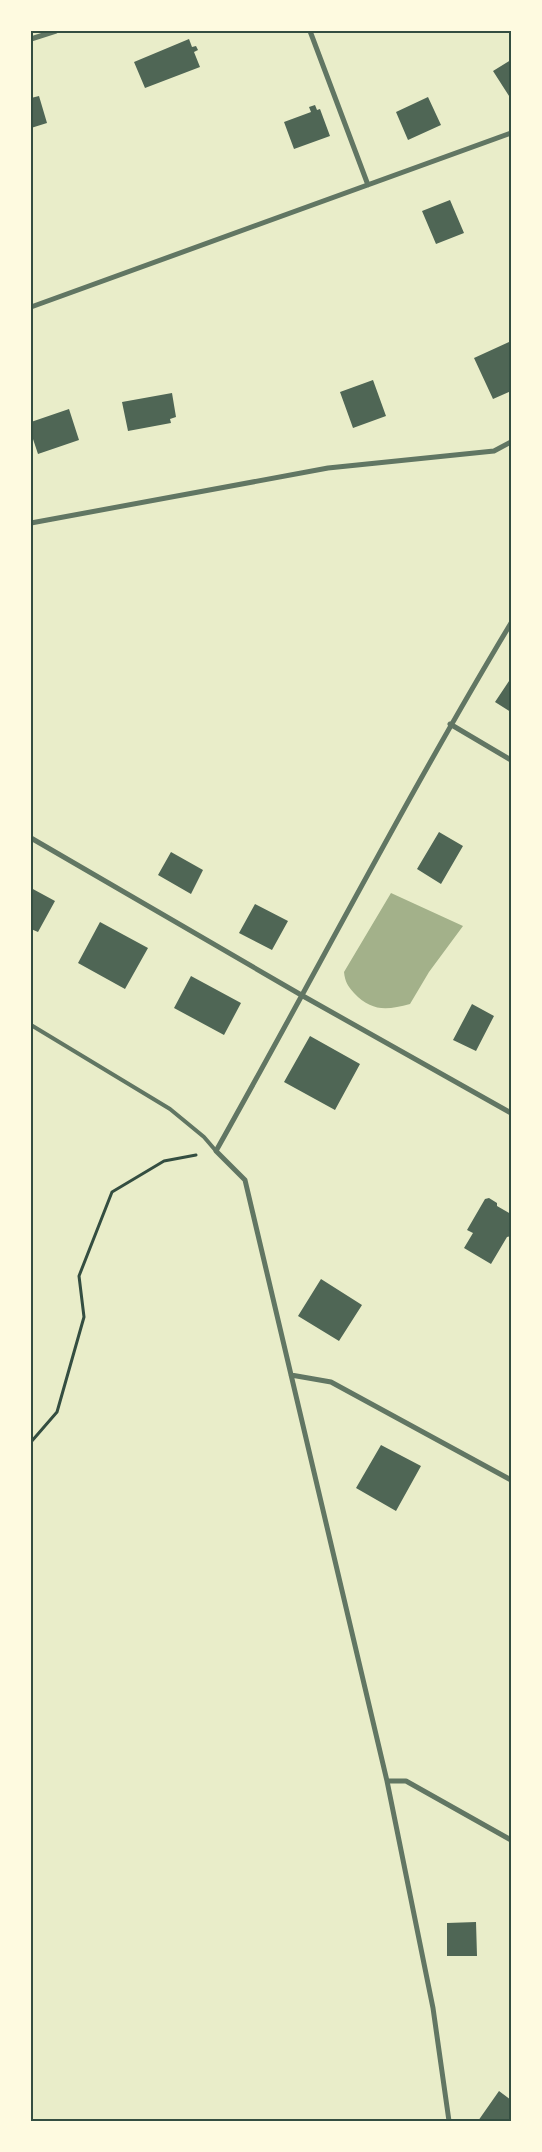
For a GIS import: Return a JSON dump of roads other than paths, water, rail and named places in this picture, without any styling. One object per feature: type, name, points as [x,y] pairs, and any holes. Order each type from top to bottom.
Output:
[{"type":"street","points":[[31,38],[56,31]]},
{"type":"street","points":[[310,31],[368,184]]},
{"type":"street","points":[[31,307],[511,133]]},
{"type":"street","points":[[31,523],[328,468],[494,451],[511,442]]},
{"type":"street","points":[[450,2121],[433,2008],[387,1781],[245,1180],[216,1151],[303,996],[450,724],[511,623]]},
{"type":"street","points":[[450,724],[511,760]]},
{"type":"street","points":[[31,838],[303,996],[511,1113]]},
{"type":"street","points":[[291,1375],[331,1382],[511,1480]]},
{"type":"street","points":[[387,1781],[406,1781],[511,1840]]},
{"type":"lane","points":[[31,1025],[170,1109],[204,1137],[216,1151]]}]
